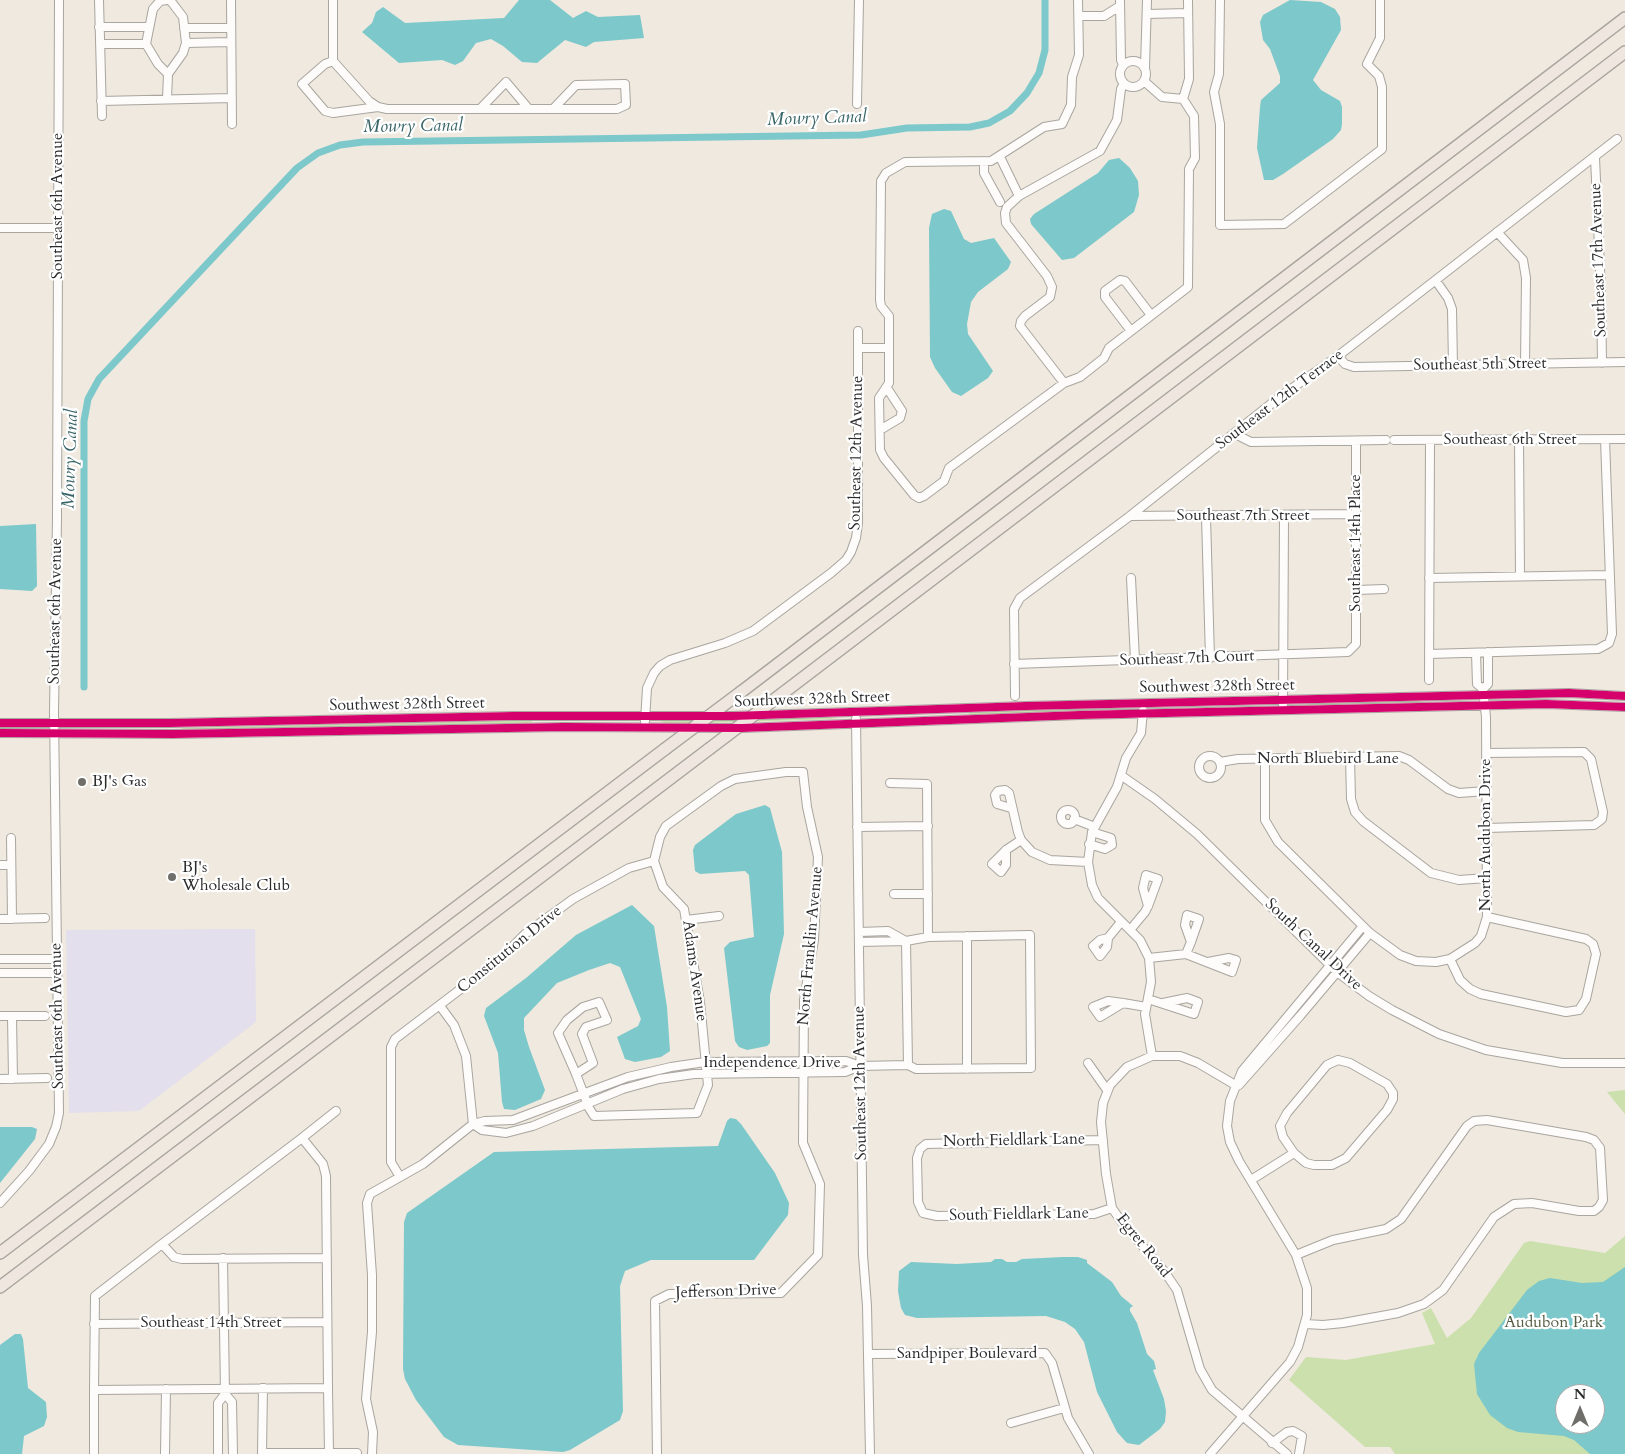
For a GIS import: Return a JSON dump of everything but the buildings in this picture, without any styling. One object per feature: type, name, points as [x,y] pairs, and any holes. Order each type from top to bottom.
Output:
[{"type":"highway","points":[[0,1253],[741,692],[1625,18]]},
{"type":"highway","points":[[0,1287],[1625,52]]},
{"type":"street","name":"Southeast 6th Avenue","points":[[0,1203],[42,1154],[53,1136],[58,1123],[58,959],[54,723],[59,228],[58,0]]},
{"type":"street","points":[[99,0],[102,116]]},
{"type":"street","points":[[167,100],[168,74],[183,53],[186,43],[183,17],[164,0],[153,9],[146,44],[158,64],[168,74]]},
{"type":"street","points":[[231,0],[232,124]]},
{"type":"street","points":[[333,0],[334,60],[369,101],[378,107]]},
{"type":"street","points":[[857,104],[859,0]]},
{"type":"street","points":[[1078,0],[1079,55],[1072,77],[1072,105],[1062,124],[1044,126],[1000,157],[984,161],[910,161],[905,162],[883,176],[880,186],[880,300],[881,306],[889,316],[889,383],[879,398],[880,450],[911,493],[919,498],[944,481],[949,468],[1064,383],[1080,377],[1104,358],[1109,348],[1188,287],[1189,169],[1195,158],[1194,116],[1183,99],[1189,79],[1188,0]]},
{"type":"street","points":[[1144,81],[1146,0]]},
{"type":"street","points":[[1220,0],[1219,74],[1214,92],[1220,124],[1220,225],[1284,224],[1382,149],[1382,87],[1379,76],[1367,64],[1380,38],[1380,0]]},
{"type":"street","points":[[1079,16],[1104,16],[1120,3]]},
{"type":"street","points":[[1120,3],[1121,60],[1123,64],[1120,76],[1124,83],[1132,87],[1144,81]]},
{"type":"street","points":[[1147,14],[1188,13]]},
{"type":"street","points":[[99,27],[149,27]]},
{"type":"street","points":[[184,28],[231,28]]},
{"type":"street","points":[[186,43],[231,42]]},
{"type":"street","points":[[100,44],[146,44]]},
{"type":"street","points":[[334,60],[325,64],[302,84],[325,111],[333,113],[378,107],[481,108],[528,108],[554,108],[617,108],[626,106],[625,84],[576,85],[554,108]]},
{"type":"street","points":[[1123,64],[1135,61],[1145,68]]},
{"type":"street","points":[[1144,81],[1162,97],[1183,99]]},
{"type":"street","points":[[481,108],[506,82],[528,108]]},
{"type":"street","points":[[1064,383],[1020,326],[1025,316],[1050,297],[1052,286],[1047,276],[1006,223],[1007,207],[1019,196],[1100,151],[1118,120],[1121,89],[1124,83]]},
{"type":"street","points":[[101,101],[232,98]]},
{"type":"street","name":"Southeast 12th Terrace","points":[[1015,696],[1014,609],[1020,598],[1130,516],[1235,434],[1280,396],[1338,356],[1436,281],[1617,139]]},
{"type":"street","points":[[1000,157],[1019,196]]},
{"type":"street","name":"Southeast 17th Avenue","points":[[1595,158],[1602,362]]},
{"type":"street","points":[[984,161],[984,173],[1000,202]]},
{"type":"street","points":[[0,228],[59,228]]},
{"type":"street","points":[[1497,232],[1523,260],[1526,278],[1525,364]]},
{"type":"street","points":[[1131,331],[1105,297],[1105,291],[1120,280],[1125,281],[1151,315]]},
{"type":"street","points":[[1436,281],[1445,292],[1452,309],[1453,366]]},
{"type":"street","name":"Southeast 12th Avenue","points":[[645,728],[647,688],[654,673],[660,666],[670,660],[725,643],[753,631],[831,573],[846,560],[851,552],[856,538],[858,523],[858,331]]},
{"type":"street","points":[[858,348],[888,348]]},
{"type":"street","name":"Southeast 5th Street","points":[[1338,356],[1345,364],[1354,367],[1625,362]]},
{"type":"street","points":[[880,430],[902,415],[901,408],[887,388]]},
{"type":"street","points":[[1235,434],[1251,442],[1386,440]]},
{"type":"street","name":"Southeast 6th Street","points":[[1394,440],[1625,439]]},
{"type":"street","points":[[1429,680],[1430,440]]},
{"type":"street","points":[[1519,440],[1520,576]]},
{"type":"street","points":[[1429,654],[1605,647],[1612,634],[1605,440]]},
{"type":"street","name":"Southeast 14th Place","points":[[1356,441],[1356,644]]},
{"type":"street","name":"Southeast 7th Street","points":[[1130,516],[1206,517],[1356,514]]},
{"type":"street","points":[[1283,710],[1284,516]]},
{"type":"street","points":[[1206,517],[1210,658]]},
{"type":"street","points":[[1430,578],[1609,575]]},
{"type":"street","points":[[1131,578],[1135,660]]},
{"type":"street","points":[[1357,590],[1384,589]]},
{"type":"street","name":"Southeast 7th Court","points":[[1014,664],[1342,654],[1348,652],[1356,644]]},
{"type":"street","points":[[1476,653],[1477,684],[1484,692],[1488,684],[1488,652]]},
{"type":"street","name":"Southwest 328th Street","points":[[0,723],[645,717],[1484,692],[1625,696]]},
{"type":"street","name":"North Audubon Drive","points":[[1265,758],[1265,820],[1269,831],[1370,933],[1400,955],[1416,961],[1436,962],[1450,959],[1475,943],[1481,936],[1487,917],[1484,692]]},
{"type":"street","points":[[1143,703],[1141,733],[1126,758],[1122,776],[1094,830],[1089,844],[1088,862],[1092,885],[1098,898],[1144,946],[1149,958],[1151,982],[1146,1007],[1146,1026],[1152,1056]]},
{"type":"street","name":"Southwest 328th Street","points":[[0,733],[173,734],[536,727],[742,728],[1283,710],[1567,704],[1625,707]]},
{"type":"street","name":"Southeast 12th Avenue","points":[[856,712],[863,1255],[868,1354],[870,1454]]},
{"type":"street","points":[[1486,754],[1584,752],[1591,759],[1603,812],[1602,819],[1594,825],[1486,828]]},
{"type":"street","name":"North Bluebird Lane","points":[[1220,762],[1265,758],[1398,756],[1408,760],[1448,789],[1459,792],[1486,791]]},
{"type":"street","points":[[1350,758],[1351,799],[1355,812],[1363,821],[1431,873],[1459,880],[1487,878]]},
{"type":"street","name":"North Franklin Avenue","points":[[654,861],[660,837],[666,826],[721,786],[735,779],[786,772],[803,772],[806,807],[818,858],[814,940],[804,1000],[803,1062],[803,1143],[820,1184],[818,1255]]},
{"type":"street","name":"South Canal Drive","points":[[1122,776],[1155,799],[1197,834],[1337,972],[1368,996],[1392,1010],[1439,1034],[1466,1044],[1507,1055],[1546,1062],[1578,1064],[1625,1063]]},
{"type":"street","points":[[890,783],[927,784],[928,937]]},
{"type":"street","points":[[1011,808],[1022,840],[1032,852],[1055,861],[1088,862]]},
{"type":"street","points":[[1074,819],[1111,838],[1112,845],[1105,849],[1089,844]]},
{"type":"street","points":[[857,827],[928,826]]},
{"type":"street","points":[[12,838],[12,918]]},
{"type":"street","points":[[1006,850],[1022,840]]},
{"type":"street","name":"Adams Avenue","points":[[587,1103],[594,1116],[697,1113],[708,1085],[700,1002],[684,909],[663,887],[654,861]]},
{"type":"street","name":"Constitution Drive","points":[[400,1177],[391,1162],[391,1047],[395,1039],[500,959],[524,934],[573,899],[629,868],[654,861]]},
{"type":"street","points":[[0,865],[12,864]]},
{"type":"street","points":[[894,894],[928,894]]},
{"type":"street","points":[[1130,930],[1141,918],[1148,906]]},
{"type":"street","points":[[686,920],[719,916]]},
{"type":"street","points":[[1450,959],[1460,980],[1470,989],[1481,994],[1566,1012],[1579,1010],[1586,999],[1596,954],[1593,944],[1586,939],[1487,917]]},
{"type":"street","points":[[0,918],[45,918]]},
{"type":"street","points":[[1108,938],[1121,922]]},
{"type":"street","points":[[1210,1454],[1290,1362],[1298,1347],[1306,1324],[1306,1288],[1296,1255],[1233,1151],[1228,1134],[1228,1109],[1242,1071],[1363,926]]},
{"type":"street","points":[[859,932],[888,930],[906,941]]},
{"type":"street","points":[[1237,1086],[1247,1077],[1370,933]]},
{"type":"street","points":[[859,942],[906,941],[928,937],[1030,935],[1031,1068],[916,1069],[908,1065],[860,1066]]},
{"type":"street","points":[[966,1069],[967,936]]},
{"type":"street","points":[[906,941],[908,1065]]},
{"type":"street","points":[[1186,954],[1191,942]]},
{"type":"street","points":[[1149,958],[1186,954],[1208,962]]},
{"type":"street","points":[[0,959],[58,959]]},
{"type":"street","points":[[0,973],[58,973]]},
{"type":"street","points":[[1148,999],[1163,1003]]},
{"type":"street","points":[[576,1074],[593,1063],[582,1034],[586,1027],[607,1020],[599,1002],[583,1007],[567,1020],[558,1033],[587,1103]]},
{"type":"street","points":[[1123,1003],[1146,1007]]},
{"type":"street","points":[[372,1454],[373,1432],[366,1399],[372,1332],[372,1275],[367,1203],[370,1194],[423,1164],[473,1124],[466,1056],[454,1025],[440,1006]]},
{"type":"street","points":[[0,1016],[46,1016]]},
{"type":"street","points":[[12,1016],[13,1078]]},
{"type":"street","name":"Egret Road","points":[[1237,1086],[1186,1057],[1165,1054],[1152,1056],[1127,1066],[1107,1090],[1102,1109],[1102,1140],[1112,1208],[1164,1271],[1177,1290],[1200,1369],[1212,1390],[1287,1454]]},
{"type":"street","points":[[1338,1060],[1350,1063],[1391,1088],[1393,1099],[1387,1110],[1352,1152],[1338,1163],[1332,1166],[1314,1165],[1306,1163],[1294,1153],[1280,1131],[1282,1120],[1332,1061],[1338,1060]]},
{"type":"street","name":"Independence Drive","points":[[473,1124],[485,1121],[514,1120],[628,1077],[671,1067],[705,1062],[846,1061],[860,1066]]},
{"type":"street","points":[[1088,1063],[1107,1090]]},
{"type":"street","name":"Independence Drive","points":[[473,1124],[482,1130],[506,1133],[534,1126],[623,1089],[658,1079],[706,1073],[845,1072],[860,1066]]},
{"type":"street","points":[[0,1079],[47,1078]]},
{"type":"street","points":[[94,1454],[95,1296],[336,1110]]},
{"type":"street","points":[[1296,1255],[1333,1240],[1386,1229],[1401,1219],[1463,1132],[1474,1120],[1487,1120],[1586,1137],[1597,1142],[1601,1151],[1603,1200],[1599,1208],[1587,1212],[1532,1203],[1514,1204],[1494,1217],[1449,1282],[1435,1297],[1424,1304],[1398,1313],[1343,1323],[1306,1324]]},
{"type":"street","points":[[302,1138],[322,1164],[326,1176],[329,1453]]},
{"type":"street","name":"North Fieldlark Lane","points":[[926,1215],[919,1207],[917,1158],[920,1149],[926,1144],[1102,1140]]},
{"type":"street","points":[[1250,1180],[1294,1153]]},
{"type":"street","name":"South Fieldlark Lane","points":[[926,1215],[1094,1214],[1112,1208]]},
{"type":"street","points":[[162,1244],[174,1257],[182,1259],[326,1258]]},
{"type":"street","name":"Jefferson Drive","points":[[657,1454],[655,1301],[669,1294],[781,1293],[818,1255]]},
{"type":"street","points":[[218,1454],[218,1403],[225,1391],[223,1258]]},
{"type":"street","name":"Southeast 14th Street","points":[[94,1324],[327,1322]]},
{"type":"street","name":"Sandpiper Boulevard","points":[[868,1354],[1043,1353],[1050,1358],[1064,1408],[1089,1454]]},
{"type":"street","points":[[94,1390],[166,1389],[225,1391],[263,1388],[328,1388]]},
{"type":"street","points":[[263,1388],[262,1453],[357,1453]]},
{"type":"street","points":[[165,1454],[166,1389]]},
{"type":"street","points":[[225,1391],[232,1402],[233,1454]]},
{"type":"street","points":[[1011,1423],[1064,1408]]},
{"type":"street","points":[[218,1423],[232,1423]]},
{"type":"street","points":[[1272,1443],[1287,1432],[1293,1431],[1302,1436],[1299,1454]]},
{"type":"shaded area","points":[[255,929],[256,1022],[139,1111],[69,1113],[66,930]]},
{"type":"green space","points":[[1420,700],[1420,702],[1412,704],[1312,706],[1301,703]]},
{"type":"green space","points":[[1115,707],[1124,710],[969,715],[969,712],[975,711]]},
{"type":"green space","points":[[824,717],[838,719],[670,724],[659,721]]},
{"type":"green space","points":[[532,720],[532,722],[526,723],[182,730],[182,728]]},
{"type":"green space","points":[[1625,1090],[1625,1114],[1607,1092]]},
{"type":"green space","name":"Audubon Park","points":[[1625,1236],[1625,1454],[1395,1454],[1390,1447],[1365,1447],[1289,1380],[1306,1357],[1346,1360],[1435,1344],[1422,1313],[1431,1308],[1447,1338],[1471,1318],[1524,1243],[1530,1241],[1605,1253]]},
{"type":"water","points":[[519,0],[550,0],[573,18],[586,11],[598,17],[640,15],[644,38],[594,42],[586,47],[565,40],[537,63],[522,62],[503,46],[491,39],[476,43],[463,61],[455,65],[442,60],[399,63],[362,32],[372,23],[376,12],[383,7],[405,23],[504,18]]},
{"type":"water","points":[[1290,0],[1321,2],[1335,9],[1340,17],[1341,30],[1313,80],[1321,90],[1340,101],[1342,124],[1341,130],[1333,139],[1273,180],[1264,180],[1257,148],[1261,100],[1280,83],[1280,76],[1270,49],[1263,40],[1260,22],[1263,15]]},
{"type":"water","points":[[1119,158],[1130,168],[1138,181],[1139,195],[1134,212],[1074,258],[1062,260],[1031,224],[1030,219],[1034,214],[1098,173],[1109,160]]},
{"type":"water","points":[[944,209],[951,211],[964,239],[971,243],[994,238],[1011,262],[1008,269],[978,292],[971,302],[967,324],[968,334],[993,371],[988,378],[961,396],[952,392],[935,368],[930,357],[929,228],[932,214]]},
{"type":"water","points":[[36,524],[37,586],[32,591],[0,589],[0,526]]},
{"type":"water","points":[[765,805],[770,808],[782,852],[784,934],[770,995],[770,1043],[767,1046],[747,1050],[739,1047],[735,1041],[724,948],[730,942],[754,937],[749,875],[745,871],[700,874],[695,871],[693,850],[695,845],[736,814]]},
{"type":"water","points":[[632,905],[654,926],[667,1007],[670,1051],[661,1057],[635,1062],[625,1059],[617,1037],[638,1026],[641,1019],[620,967],[610,963],[589,970],[557,983],[524,1018],[524,1030],[545,1090],[541,1099],[515,1110],[504,1109],[498,1053],[484,1016],[486,1008],[526,978],[576,935]]},
{"type":"water","points":[[730,1118],[736,1119],[741,1124],[775,1173],[789,1203],[788,1215],[754,1260],[651,1260],[625,1271],[620,1286],[623,1411],[620,1420],[570,1450],[563,1452],[458,1445],[444,1437],[416,1400],[405,1379],[403,1369],[404,1222],[407,1213],[494,1152],[718,1146],[727,1121]]},
{"type":"water","points":[[0,1127],[32,1127],[37,1129],[35,1139],[0,1183]]},
{"type":"water","points":[[1078,1257],[1087,1260],[1087,1263],[1112,1282],[1121,1296],[1133,1306],[1130,1308],[1130,1311],[1137,1323],[1147,1354],[1154,1361],[1156,1369],[1153,1370],[1164,1399],[1166,1411],[1165,1422],[1160,1429],[1139,1445],[1127,1443],[1117,1432],[1097,1392],[1084,1342],[1075,1329],[1065,1322],[1046,1316],[917,1318],[905,1315],[901,1308],[898,1291],[899,1271],[911,1262],[957,1264],[991,1262],[995,1259],[1016,1262],[1022,1259]]},
{"type":"water","points":[[1625,1267],[1625,1454],[1590,1454],[1574,1440],[1564,1436],[1518,1432],[1507,1428],[1490,1415],[1477,1394],[1474,1364],[1479,1353],[1527,1290],[1539,1281],[1550,1278],[1582,1283],[1603,1282]]},
{"type":"water","points":[[15,1334],[21,1334],[23,1339],[28,1388],[46,1402],[47,1417],[44,1426],[24,1436],[22,1454],[0,1454],[0,1345]]},
{"type":"waterway","name":"Mowry Canal","points":[[84,687],[84,421],[88,399],[99,379],[297,168],[318,153],[340,145],[363,142],[861,135],[907,128],[970,127],[989,123],[1010,111],[1027,93],[1039,73],[1045,50],[1045,0]]},
{"type":"cycle path","points":[[0,723],[170,723],[513,716],[733,716],[1026,706],[1569,693],[1625,696]]},
{"type":"cycle path","points":[[0,733],[173,734],[563,727],[742,728],[1080,715],[1546,704],[1625,707]]},
{"type":"place","name":"BJ's Gas","points":[[82,782]]},
{"type":"place","name":"BJ's Wholesale Club","points":[[172,877]]}]
